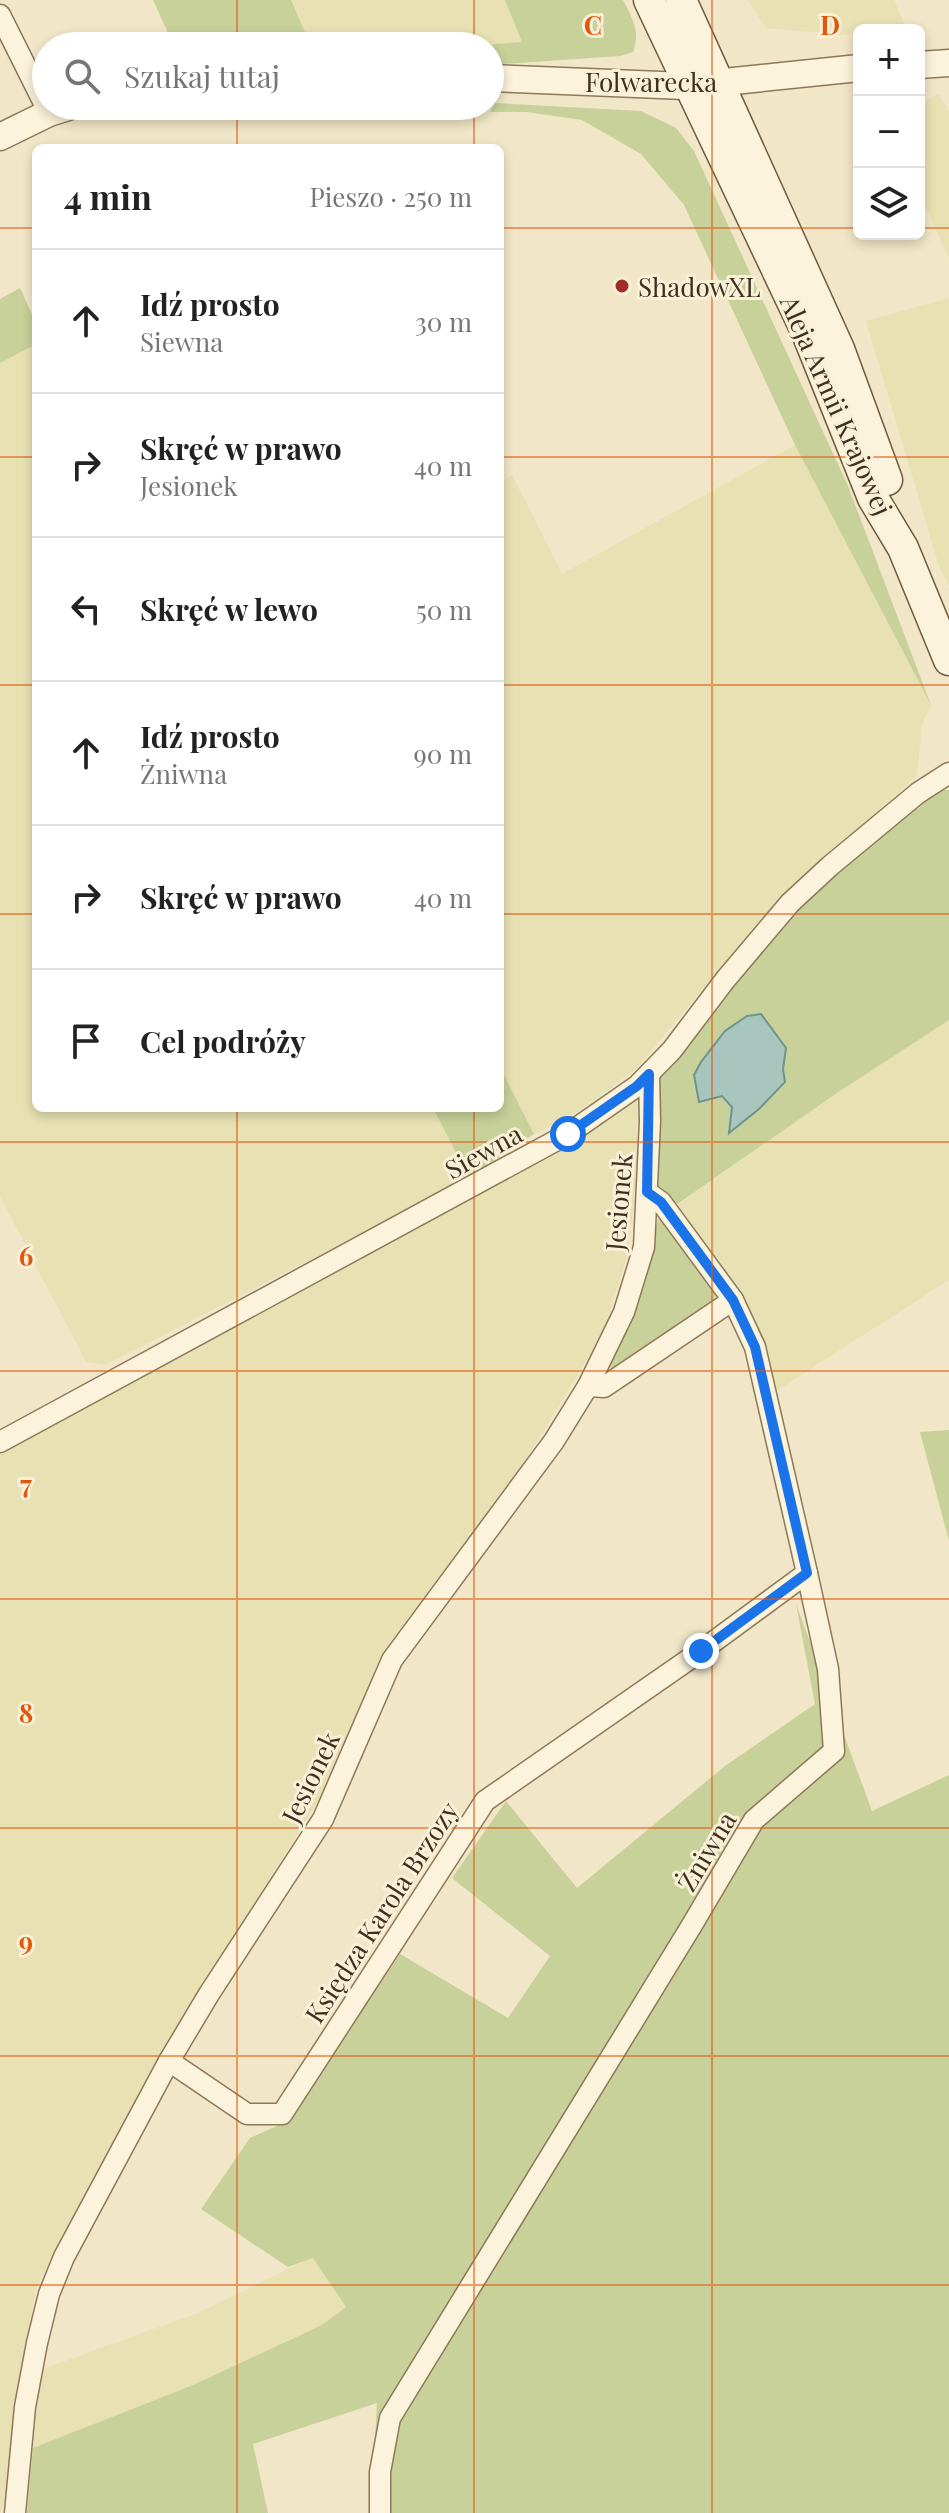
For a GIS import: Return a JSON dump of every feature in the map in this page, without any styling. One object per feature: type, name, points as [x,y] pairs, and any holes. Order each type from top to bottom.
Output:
[{"type":"main road","name":"Aleja Armii Krajowej","points":[[649,0],[704,83],[839,349],[891,490],[903,548],[949,660]]},
{"type":"main road","name":"Aleja Armii Krajowej","points":[[681,0],[704,83]]},
{"type":"street","points":[[0,15],[32,65]]},
{"type":"street","points":[[925,65],[949,63]]},
{"type":"street","name":"Folwarecka","points":[[504,78],[704,83],[853,69]]},
{"type":"street","points":[[0,137],[36,120]]},
{"type":"street","name":"Siewna","points":[[0,1442],[568,1134],[637,1086],[672,1050],[725,980],[790,903],[885,820],[949,773]]},
{"type":"street","name":"Jesionek","points":[[15,2513],[25,2407],[37,2343],[49,2294],[64,2257],[169,2061],[323,1819],[392,1660],[554,1441],[588,1386],[624,1312],[644,1247],[649,1074]]},
{"type":"street","name":"Żniwna","points":[[380,2513],[380,2472],[390,2418],[754,1820],[834,1751],[828,1669],[755,1347],[733,1300],[661,1202],[647,1192]]},
{"type":"street","points":[[588,1386],[604,1387],[733,1300]]},
{"type":"street","name":"Księdza Karola Brzozy","points":[[169,2061],[247,2114],[282,2114],[485,1801],[701,1651],[807,1573]]},
{"type":"shaded area","points":[[291,0],[505,0],[523,43],[504,44],[504,32],[305,32]]},
{"type":"shaded area","points":[[748,0],[894,0],[904,24],[853,24],[853,35],[766,28]]},
{"type":"shaded area","points":[[939,94],[949,112],[949,258],[925,206],[925,101]]},
{"type":"shaded area","points":[[949,298],[949,586],[939,566],[866,321]]},
{"type":"shaded area","points":[[32,346],[32,1112],[435,1112],[469,1178],[105,1365],[86,1362],[0,1196],[0,363]]},
{"type":"shaded area","points":[[795,445],[931,705],[922,724],[917,776],[778,899],[635,1070],[568,1119],[534,1134],[504,1075],[504,480],[512,475],[562,574]]},
{"type":"shaded area","points":[[949,1020],[949,1280],[773,1393],[740,1293],[676,1206],[837,1093]]},
{"type":"shaded area","points":[[642,1093],[634,1203],[626,1260],[602,1335],[519,1471],[377,1664],[330,1782],[264,1887],[100,2170],[36,2288],[20,2383],[10,2486],[0,2513],[0,1451]]},
{"type":"shaded area","points":[[313,2257],[346,2307],[322,2325],[193,2385],[33,2448],[40,2370],[198,2313]]},
{"type":"green space","points":[[153,0],[291,0],[305,32],[168,32]]},
{"type":"green space","points":[[505,0],[623,0],[636,32],[633,52],[620,56],[504,64],[504,43],[522,42]]},
{"type":"green space","points":[[504,103],[641,111],[676,128],[694,151],[848,486],[931,705],[795,445],[684,205],[641,154],[582,120],[504,112]]},
{"type":"green space","points":[[20,288],[32,314],[32,346],[0,363],[0,299]]},
{"type":"green space","points":[[935,790],[949,790],[949,1020],[676,1205],[656,1188],[658,1076],[767,941],[800,906]]},
{"type":"green space","points":[[504,1075],[534,1134],[469,1178],[435,1112],[504,1112]]},
{"type":"green space","points":[[659,1215],[711,1280],[716,1295],[707,1310],[612,1372],[609,1361],[642,1287]]},
{"type":"green space","points":[[949,1430],[949,1541],[920,1432]]},
{"type":"green space","points":[[796,1604],[872,1811],[949,1775],[949,2513],[371,2513],[377,2403],[253,2444],[268,2513],[27,2513],[33,2448],[193,2385],[322,2325],[346,2307],[313,2258],[288,2267],[201,2209],[250,2138],[288,2121],[400,1954],[508,2018],[550,1956],[452,1878],[506,1801],[577,1888],[725,1766],[815,1704]]},
{"type":"water","points":[[761,1014],[786,1048],[785,1082],[759,1109],[729,1133],[732,1107],[722,1096],[699,1102],[694,1075],[725,1031],[747,1016]]},
{"type":"place","name":"ShadowXL","points":[[622,286]]},
{"type":"route","points":[[568,1134],[637,1086],[649,1074],[647,1192],[661,1202],[733,1300],[755,1347],[807,1573],[701,1651]]}]
